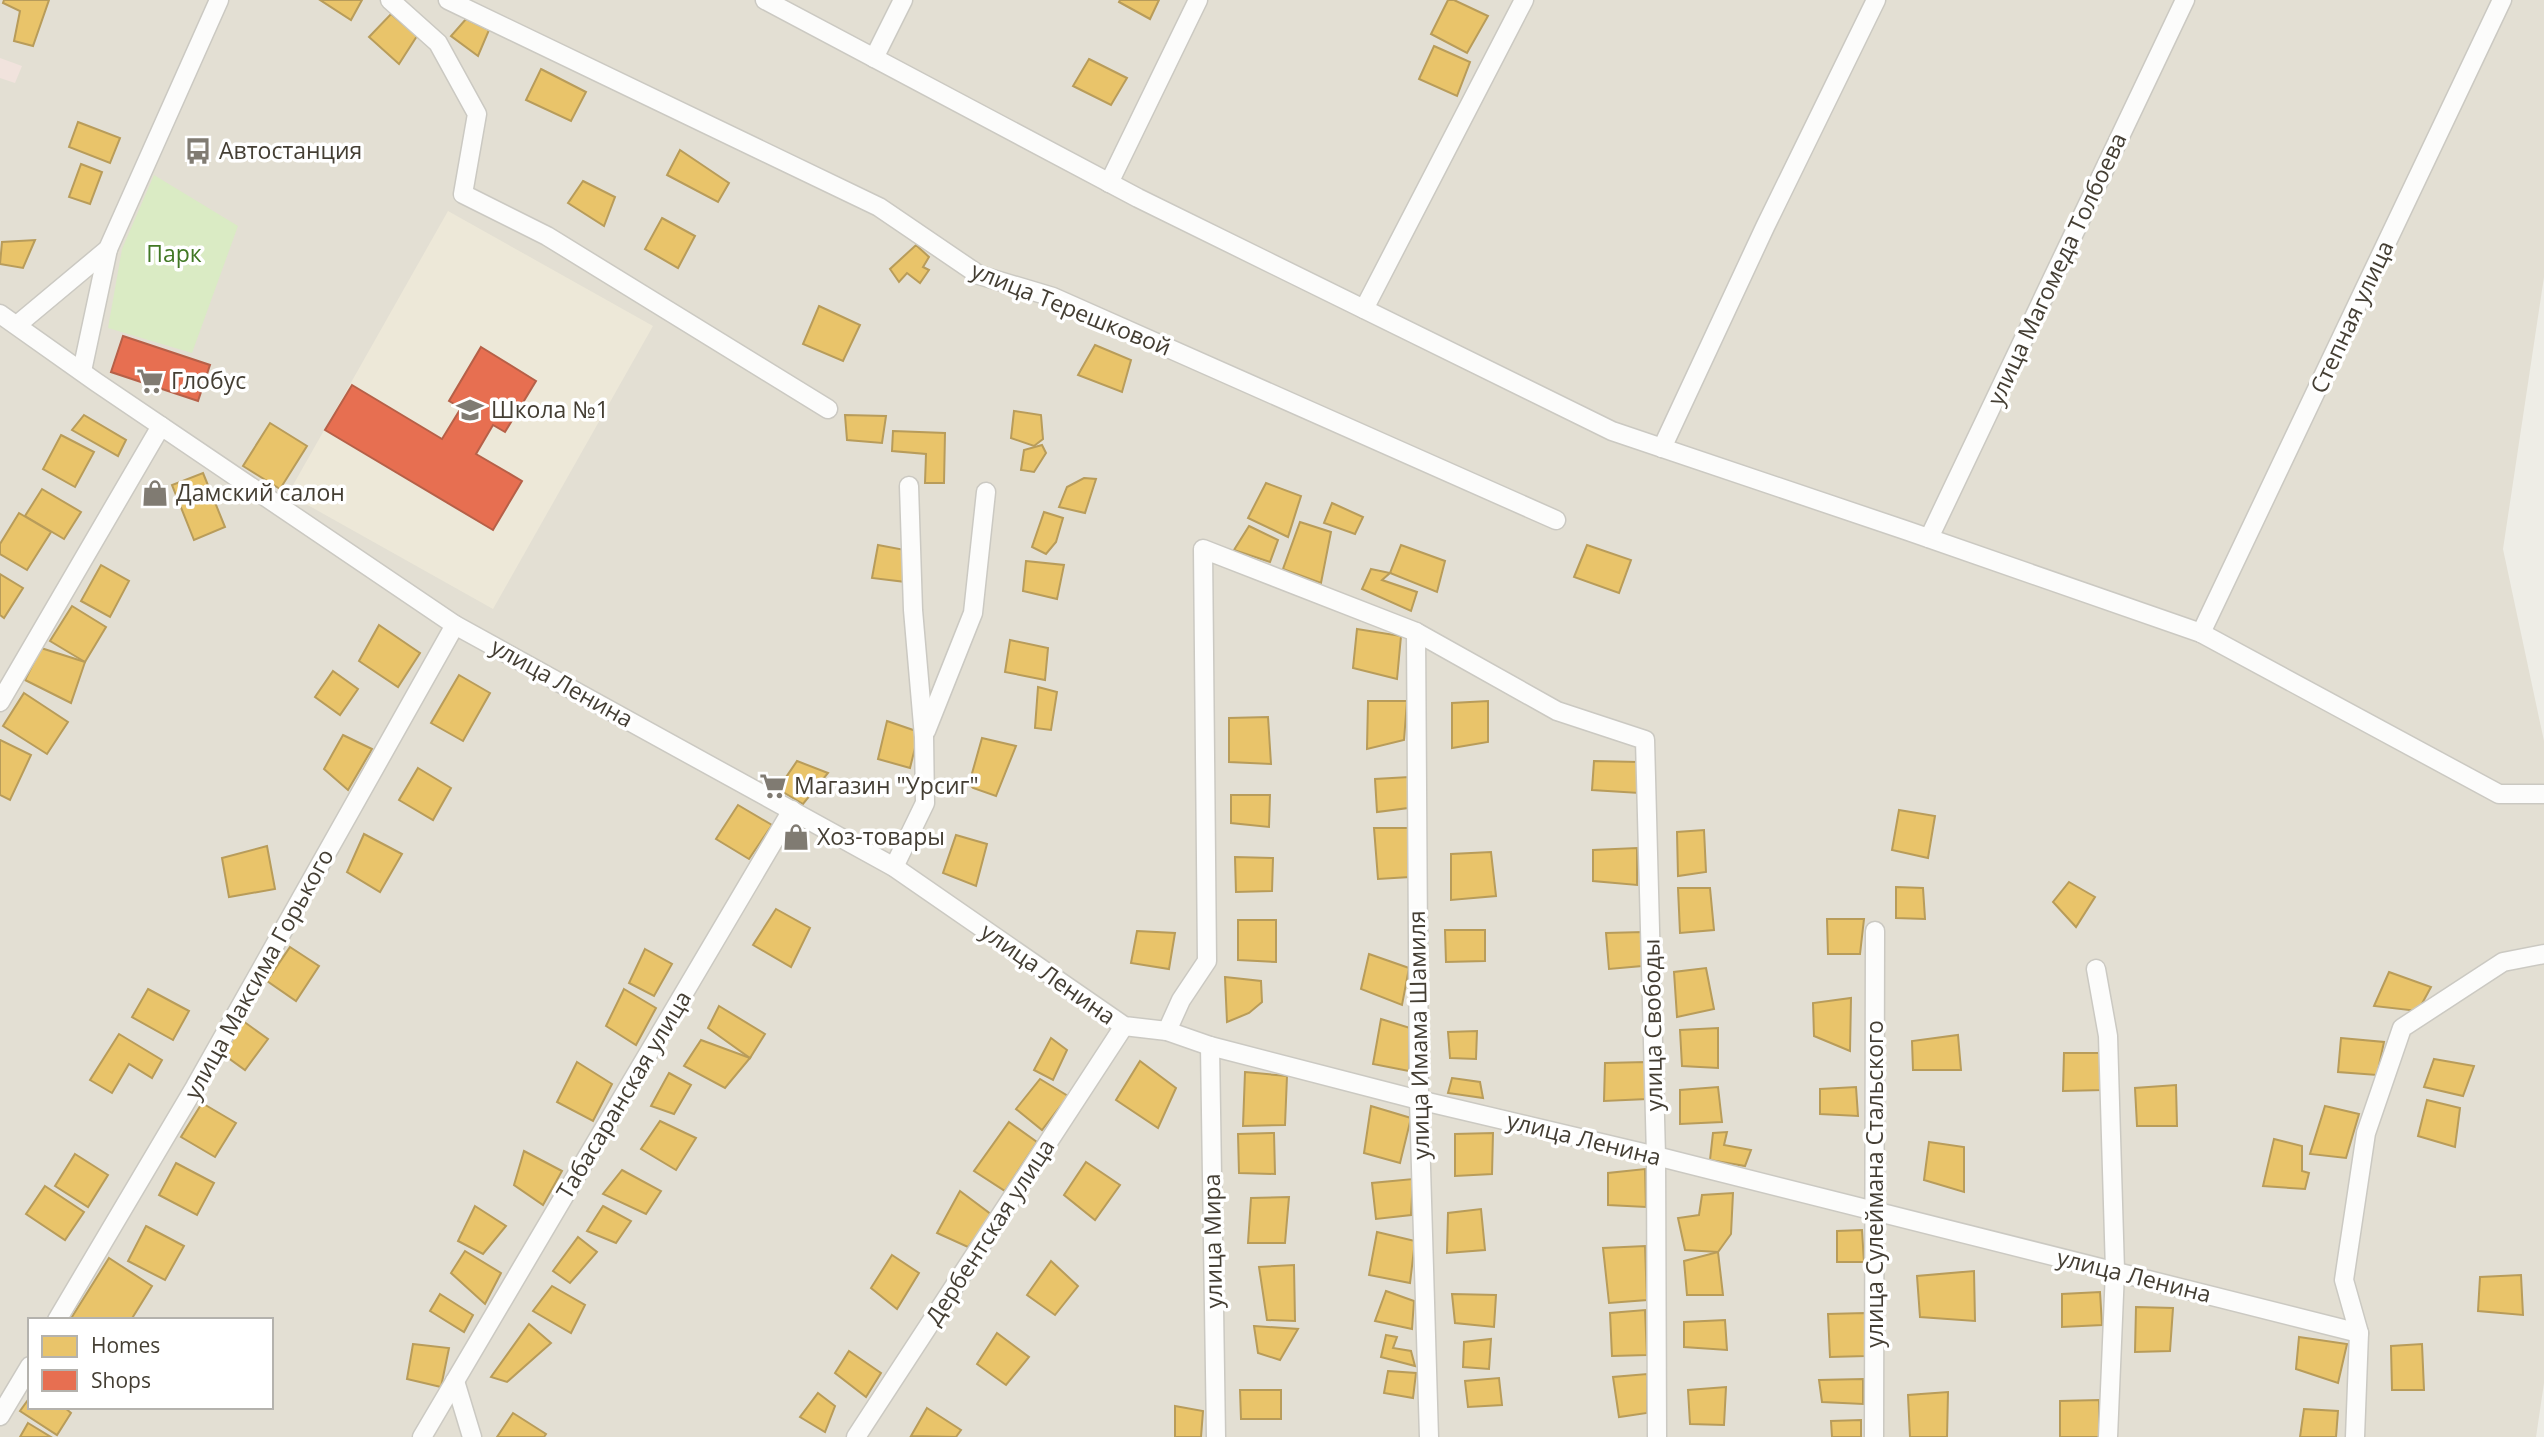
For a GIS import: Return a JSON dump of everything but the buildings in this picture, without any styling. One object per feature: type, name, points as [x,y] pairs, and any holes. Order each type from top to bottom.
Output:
[{"type":"street","points":[[82,371],[108,249],[219,0]]},
{"type":"street","points":[[390,0],[438,43],[477,114],[463,194],[547,236],[828,409]]},
{"type":"street","name":"улица Терешковой","points":[[448,0],[879,206],[979,275],[1054,297],[1556,520]]},
{"type":"street","points":[[765,0],[1110,183],[1612,431],[2202,633],[2499,794],[2544,794]]},
{"type":"street","points":[[874,58],[903,0]]},
{"type":"street","points":[[1110,183],[1198,0]]},
{"type":"street","points":[[1364,309],[1524,0]]},
{"type":"street","points":[[1662,448],[1765,227],[1876,0]]},
{"type":"street","name":"улица Магомеда Толбоева","points":[[1929,538],[2185,0]]},
{"type":"street","name":"Степная улица","points":[[2202,633],[2502,0]]},
{"type":"street","points":[[17,325],[108,249]]},
{"type":"street","name":"улица Ленина","points":[[0,314],[455,625],[894,867],[1124,1026],[1167,1031],[1210,1046],[1419,1100],[1656,1156],[2360,1333]]},
{"type":"street","points":[[0,702],[162,426]]},
{"type":"street","points":[[894,867],[925,803],[913,610],[909,486]]},
{"type":"street","points":[[923,737],[973,613],[986,492]]},
{"type":"street","points":[[1167,1031],[1181,1000],[1207,961],[1203,549],[1416,632]]},
{"type":"street","name":"улица Максима Горького","points":[[58,1318],[202,1075],[455,625]]},
{"type":"street","name":"улица Свободы","points":[[1416,632],[1557,711],[1645,740],[1656,1156],[1657,1437]]},
{"type":"street","name":"улица Имама Шамиля","points":[[1416,632],[1419,1100],[1429,1437]]},
{"type":"street","name":"Табасаранская улица","points":[[422,1437],[792,810]]},
{"type":"street","name":"улица Сулеймана Стальского","points":[[1874,1437],[1875,931]]},
{"type":"street","points":[[2355,1437],[2360,1333],[2344,1280],[2366,1133],[2402,1028],[2503,962],[2544,954]]},
{"type":"street","points":[[2096,969],[2108,1036],[2115,1271],[2108,1437]]},
{"type":"street","name":"Дербентская улица","points":[[856,1437],[1124,1026]]},
{"type":"street","name":"улица Мира","points":[[1210,1046],[1216,1437]]},
{"type":"street","points":[[0,1416],[28,1369]]},
{"type":"street","points":[[455,1381],[472,1437]]},
{"type":"shaded area","points":[[0,0],[2544,0],[2544,277],[2503,549],[2544,741],[2544,1383],[2536,1437],[0,1437]]},
{"type":"shaded area","points":[[0,58],[22,66],[15,83],[0,78]]},
{"type":"shaded area","name":"Школа №1","points":[[448,211],[653,326],[493,609],[288,494]]},
{"type":"green space","name":"Парк","points":[[154,175],[238,226],[192,353],[108,328],[122,249]]},
{"type":"place","name":"Автостанция","points":[[198,151]]},
{"type":"place","name":"Глобус","points":[[150,381]]},
{"type":"place","name":"Школа №1","points":[[470,410]]},
{"type":"place","name":"Дамский салон","points":[[155,493]]},
{"type":"place","name":"Магазин \"Урсиг\"","points":[[773,786]]},
{"type":"place","name":"Хоз-товары","points":[[796,837]]}]
